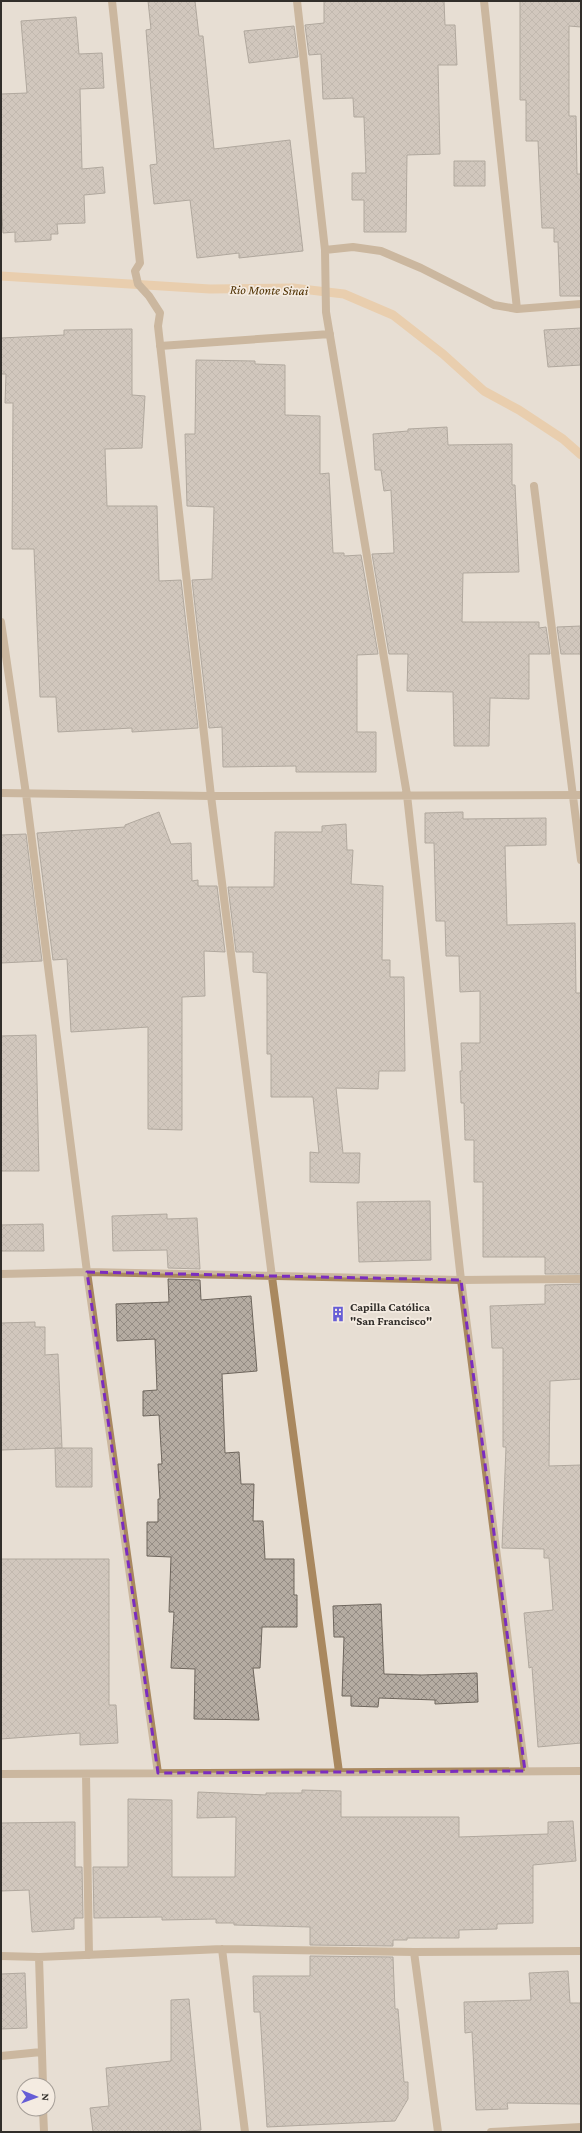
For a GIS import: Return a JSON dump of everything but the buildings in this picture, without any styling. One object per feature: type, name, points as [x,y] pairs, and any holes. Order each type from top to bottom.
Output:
[{"type":"street","points":[[112,1],[140,263],[135,271],[138,284],[149,296],[160,314],[158,326],[160,346],[211,796],[272,1277],[339,1772]]},
{"type":"street","points":[[298,1],[325,250],[326,312],[406,796],[461,1280],[525,1770]]},
{"type":"street","points":[[484,1],[517,309]]},
{"type":"street","points":[[325,250],[353,247],[381,251],[421,268],[494,305],[517,309],[581,304]]},
{"type":"street","points":[[160,346],[330,334]]},
{"type":"street","points":[[534,486],[581,860]]},
{"type":"street","points":[[1,622],[26,794],[87,1272],[158,1773]]},
{"type":"street","points":[[1,793],[211,796],[581,795]]},
{"type":"street","points":[[1,1274],[87,1272],[461,1280],[581,1279]]},
{"type":"street","points":[[1,1774],[525,1770],[581,1772]]},
{"type":"street","points":[[86,1774],[90,1955]]},
{"type":"street","points":[[222,1949],[245,2132]]},
{"type":"street","points":[[1,1956],[39,1957],[222,1949],[414,1952],[581,1951]]},
{"type":"street","points":[[414,1952],[438,2132]]},
{"type":"street","points":[[39,1957],[42,2077]]},
{"type":"street","points":[[1,2056],[42,2052]]},
{"type":"street","points":[[43,2117],[44,2132]]},
{"type":"street","points":[[491,2132],[581,2127]]},
{"type":"highlighted area","points":[[87,1272],[461,1280],[525,1771],[158,1773]]},
{"type":"waterway","name":"Rio Monte Sinai","points":[[1,276],[210,289],[293,288],[344,294],[393,315],[443,354],[484,391],[519,410],[563,439],[581,455]]},
{"type":"place","name":"Capilla Católica \"San Francisco\"","points":[[338,1314]]}]
